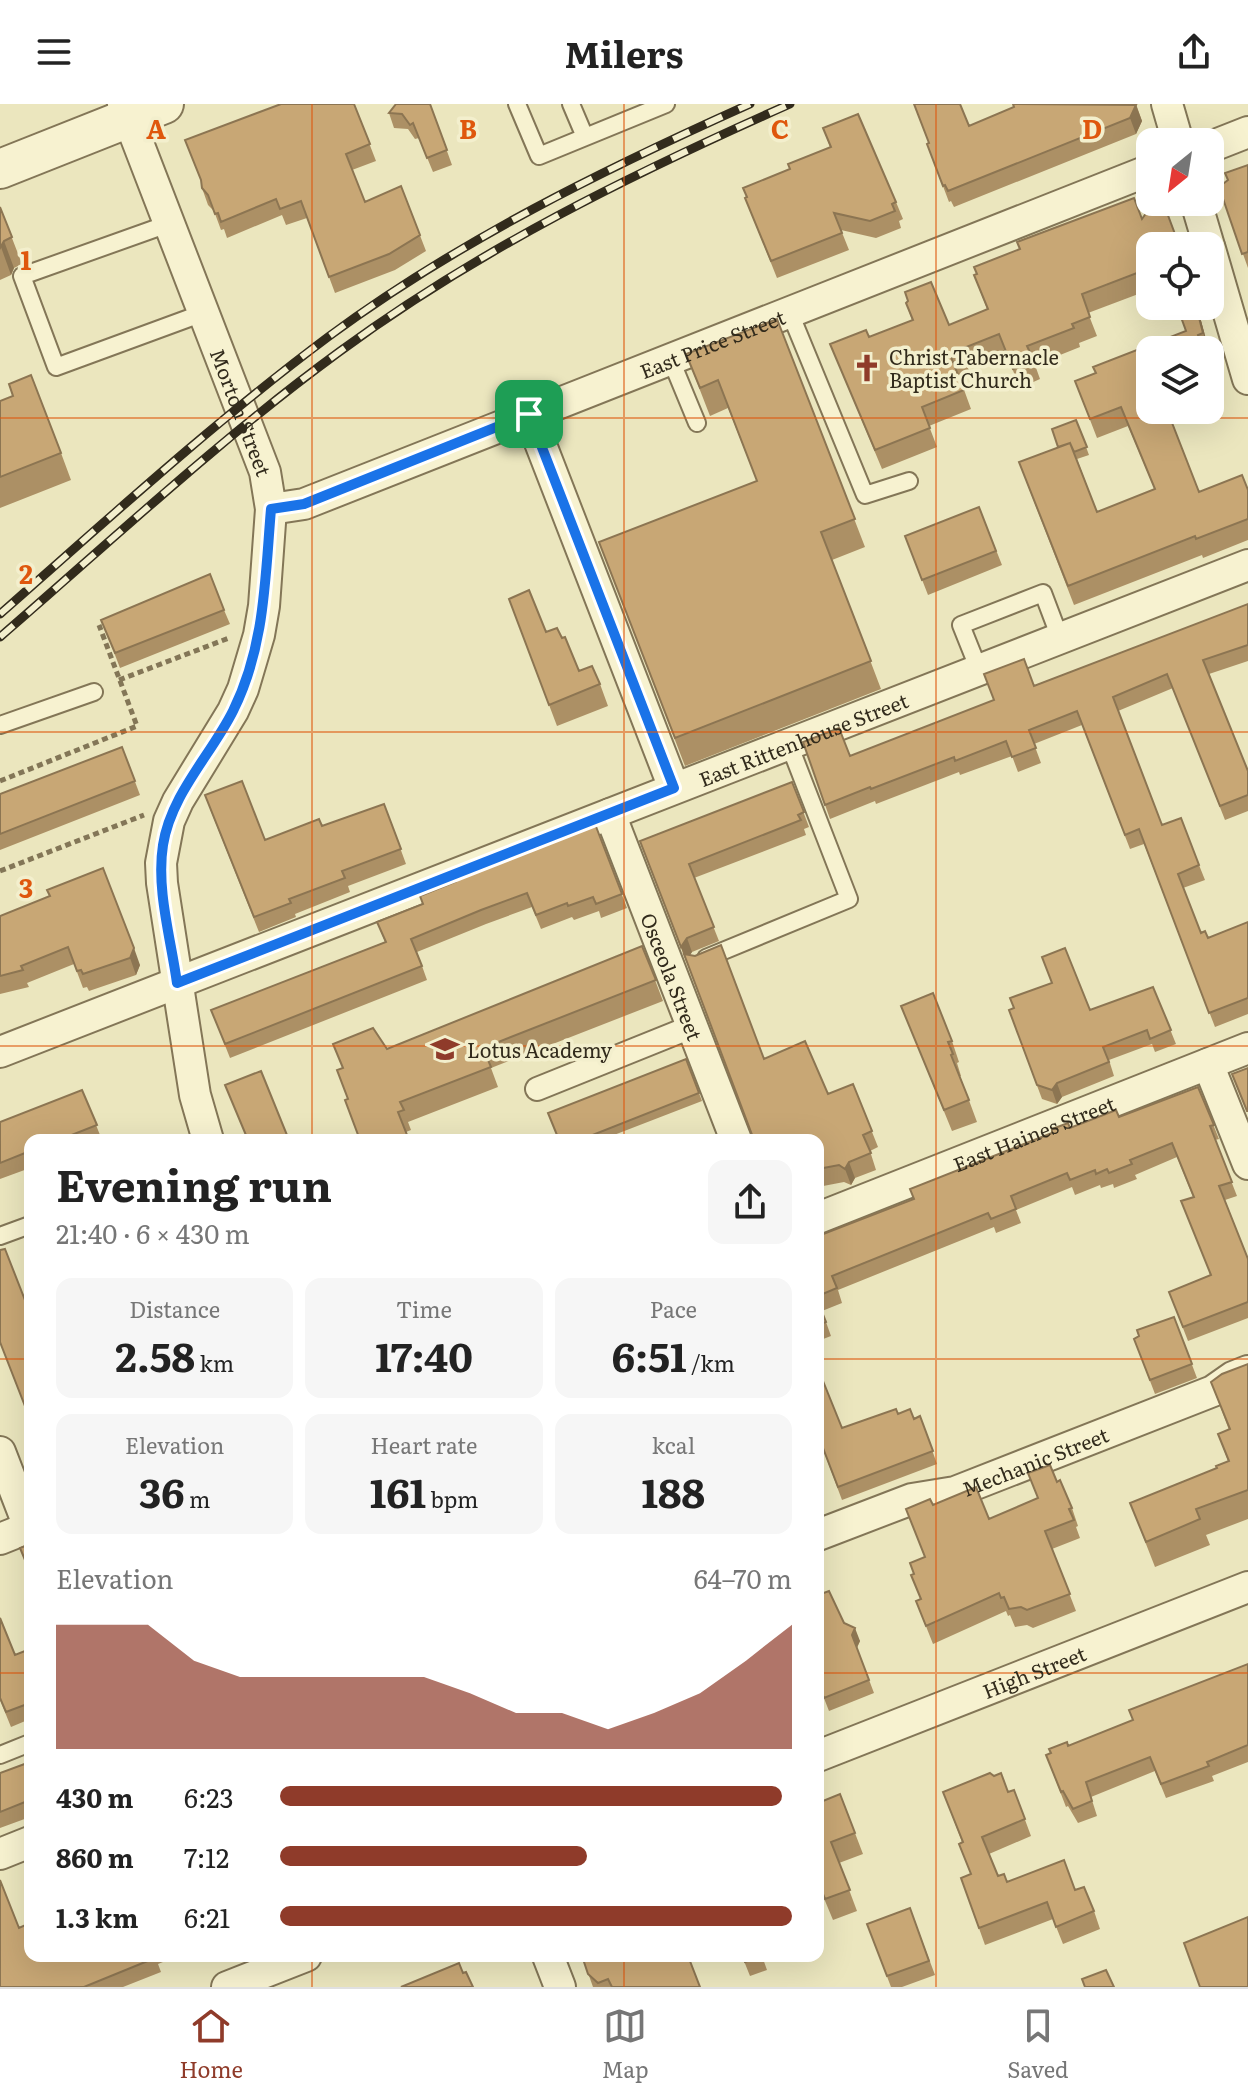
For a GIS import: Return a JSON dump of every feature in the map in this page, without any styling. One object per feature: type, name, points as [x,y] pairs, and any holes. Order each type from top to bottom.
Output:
[{"type":"street","points":[[0,169],[128,109],[164,104]]},
{"type":"street","points":[[1167,104],[1174,128]]},
{"type":"street","name":"Morton Street","points":[[128,109],[168,224],[265,472],[271,509],[264,606],[251,665],[233,711],[178,801],[163,843],[162,883],[195,1095],[206,1134]]},
{"type":"street","points":[[1224,141],[1248,132]]},
{"type":"street","name":"East Price Street","points":[[271,509],[304,504],[1136,176]]},
{"type":"street","points":[[1224,296],[1248,379]]},
{"type":"street","points":[[529,414],[674,788]]},
{"type":"street","name":"East Rittenhouse Street","points":[[0,1052],[1248,565]]},
{"type":"street","name":"Osceola Street","points":[[610,814],[734,1134]]},
{"type":"street","points":[[537,1089],[691,1027]]},
{"type":"street","name":"East Haines Street","points":[[824,1216],[1248,1048]]},
{"type":"street","points":[[1208,1064],[1248,1164]]},
{"type":"street","name":"Mechanic Street","points":[[824,1533],[912,1499],[955,1492],[1213,1391],[1248,1371]]},
{"type":"street","points":[[0,1452],[24,1514]]},
{"type":"street","points":[[0,1539],[24,1529]]},
{"type":"street","name":"High Street","points":[[824,1754],[1248,1587]]},
{"type":"street","points":[[0,1854],[24,1844]]},
{"type":"street","points":[[227,1987],[291,1962]]},
{"type":"street","points":[[550,1962],[560,1987]]},
{"type":"lane","points":[[517,104],[539,156],[641,109],[666,104]]},
{"type":"lane","points":[[571,104],[585,137]]},
{"type":"lane","points":[[168,224],[22,276],[56,367],[203,313]]},
{"type":"lane","points":[[790,313],[865,495],[909,481]]},
{"type":"lane","points":[[671,360],[697,423]]},
{"type":"lane","points":[[979,670],[961,625],[975,619],[1043,593],[1060,638]]},
{"type":"lane","points":[[0,725],[94,692]]},
{"type":"lane","points":[[697,962],[849,899],[789,744]]},
{"type":"lane","points":[[0,1236],[24,1227]]},
{"type":"lane","points":[[0,1755],[24,1745]]},
{"type":"path","points":[[0,781],[137,726],[99,625]]},
{"type":"path","points":[[119,680],[233,636]]},
{"type":"path","points":[[0,871],[144,815]]},
{"type":"building","points":[[281,104],[354,104],[370,144],[346,154],[365,202],[401,186],[420,235],[389,254],[329,277],[301,201],[280,209],[276,199],[221,222],[202,188],[185,140]]},
{"type":"building","points":[[396,104],[430,104],[447,150],[427,158],[413,123],[410,125],[402,114],[389,113]]},
{"type":"building","points":[[914,104],[960,104],[969,126],[1014,107],[1013,104],[1136,105],[1130,118],[948,191],[943,186]]},
{"type":"building","points":[[858,114],[896,202],[892,204],[895,211],[870,221],[834,213],[842,233],[771,261],[743,188],[790,169],[788,164],[831,147],[823,128]]},
{"type":"building","points":[[1248,165],[1248,252],[1242,254],[1224,202],[1224,183],[1228,180],[1225,173]]},
{"type":"building","points":[[1134,198],[1136,216],[1142,219],[1144,216],[1168,216],[1174,232],[1136,232],[1136,273],[1082,294],[1090,317],[1072,324],[1074,328],[1027,346],[1034,361],[1013,369],[999,334],[961,349],[962,352],[951,357],[964,390],[922,407],[930,428],[875,450],[830,344],[866,330],[869,337],[913,320],[905,292],[931,282],[949,325],[988,309],[974,275],[977,274],[974,267],[1020,249],[1017,242]]},
{"type":"building","points":[[0,207],[12,237],[4,241],[0,248]]},
{"type":"building","points":[[777,319],[855,519],[821,532],[871,661],[675,738],[599,542],[757,481],[718,380],[700,388],[686,354]]},
{"type":"building","points":[[1182,320],[1200,320],[1203,333],[1198,336],[1173,336],[1186,331]]},
{"type":"building","points":[[1136,350],[1136,424],[1172,424],[1199,492],[1242,475],[1248,490],[1248,519],[1196,539],[1195,536],[1068,586],[1019,462],[1070,443],[1097,512],[1155,489],[1121,407],[1090,419],[1075,381],[1096,373],[1093,367]]},
{"type":"building","points":[[31,375],[61,453],[0,477],[0,401],[13,396],[9,384]]},
{"type":"building","points":[[1076,420],[1087,447],[1074,452],[1070,443],[1058,447],[1052,429]]},
{"type":"building","points":[[979,507],[996,551],[922,580],[905,536]]},
{"type":"building","points":[[210,574],[224,610],[115,653],[101,620]]},
{"type":"building","points":[[529,590],[546,632],[557,628],[562,638],[565,637],[579,671],[592,666],[600,684],[549,705],[509,599]]},
{"type":"building","points":[[1248,604],[1248,645],[1203,660],[1248,771],[1248,795],[1220,806],[1167,674],[1113,697],[1162,825],[1181,818],[1199,865],[1178,874],[1201,933],[1205,931],[1208,938],[1248,922],[1248,998],[1209,1013],[1139,829],[1125,835],[1077,711],[1029,730],[1036,748],[1012,757],[1006,741],[825,805],[803,742],[839,728],[850,756],[994,700],[984,674],[1024,659],[1034,686]]},
{"type":"building","points":[[122,747],[135,781],[0,834],[0,794]]},
{"type":"building","points":[[242,781],[265,840],[319,819],[322,826],[384,804],[401,849],[342,871],[345,878],[289,899],[291,903],[254,917],[205,795]]},
{"type":"building","points":[[792,782],[804,812],[798,815],[801,820],[689,864],[714,927],[687,938],[681,947],[640,841]]},
{"type":"building","points":[[595,824],[622,894],[596,904],[593,897],[568,906],[567,903],[536,915],[527,893],[481,910],[411,939],[422,966],[225,1044],[211,1010],[386,942],[377,922],[423,904],[420,896]]},
{"type":"building","points":[[103,868],[134,948],[130,958],[83,974],[81,970],[77,971],[68,947],[21,966],[23,970],[0,976],[0,916],[50,896],[47,890]]},
{"type":"building","points":[[721,945],[764,1059],[805,1041],[828,1094],[853,1084],[872,1131],[863,1135],[871,1153],[849,1162],[845,1169],[839,1165],[824,1168],[824,1134],[752,1134],[684,954],[695,956]]},
{"type":"building","points":[[642,946],[656,980],[483,1048],[491,1067],[400,1102],[404,1110],[398,1112],[407,1134],[358,1134],[337,1070],[343,1068],[333,1044],[373,1028],[387,1049]]},
{"type":"building","points":[[1065,948],[1090,1010],[1153,987],[1171,1030],[1150,1039],[1147,1030],[1103,1047],[1109,1062],[1057,1083],[1052,1090],[1037,1085],[1009,1010],[1014,1008],[1010,998],[1052,983],[1042,957]]},
{"type":"building","points":[[933,993],[952,1041],[948,1042],[951,1055],[969,1100],[944,1110],[901,1006]]},
{"type":"building","points":[[686,1059],[699,1093],[595,1134],[557,1134],[548,1113]]},
{"type":"building","points":[[1248,1068],[1248,1111],[1247,1111],[1232,1074]]},
{"type":"building","points":[[261,1071],[287,1134],[245,1134],[225,1085]]},
{"type":"building","points":[[1198,1087],[1232,1182],[1219,1186],[1248,1259],[1248,1302],[1183,1327],[1169,1292],[1211,1275],[1181,1201],[1194,1197],[1172,1143],[1130,1160],[1132,1164],[1109,1173],[1107,1169],[1096,1174],[1095,1170],[1070,1180],[1067,1173],[1011,1196],[1016,1209],[991,1219],[988,1213],[832,1276],[837,1288],[824,1293],[824,1234],[914,1199],[910,1189],[1052,1133],[1052,1129],[1068,1123],[1070,1128],[1116,1110],[1119,1117]]},
{"type":"building","points":[[82,1090],[97,1125],[74,1134],[24,1134],[24,1153],[0,1163],[0,1122]]},
{"type":"building","points":[[5,1249],[24,1298],[24,1404],[0,1342],[0,1250]]},
{"type":"building","points":[[1174,1317],[1192,1364],[1150,1380],[1134,1339],[1139,1336],[1137,1330]]},
{"type":"building","points":[[1248,1364],[1248,1490],[1196,1509],[1200,1519],[1146,1542],[1130,1503],[1229,1461],[1218,1434],[1230,1429],[1211,1382]]},
{"type":"building","points":[[824,1383],[842,1428],[896,1409],[898,1414],[910,1409],[914,1419],[920,1416],[933,1451],[838,1487],[824,1451]]},
{"type":"building","points":[[1050,1465],[1057,1482],[1060,1480],[1074,1520],[1045,1531],[1070,1594],[1027,1610],[1021,1607],[1009,1609],[999,1593],[926,1626],[916,1601],[921,1599],[911,1575],[914,1574],[910,1563],[925,1557],[906,1509],[930,1499],[933,1505],[976,1487],[989,1519],[1038,1498],[1028,1473]]},
{"type":"building","points":[[829,1591],[844,1623],[855,1628],[852,1635],[869,1680],[824,1698],[824,1593]]},
{"type":"building","points":[[0,1618],[15,1655],[24,1651],[24,1705],[6,1712],[0,1698]]},
{"type":"building","points":[[1248,1664],[1248,1745],[1207,1762],[1209,1766],[1161,1784],[1150,1757],[1086,1782],[1092,1801],[1073,1809],[1061,1792],[1046,1755],[1051,1753],[1049,1749],[1067,1742],[1068,1746],[1133,1720],[1129,1710]]},
{"type":"building","points":[[24,1764],[24,1802],[0,1812],[0,1773]]},
{"type":"building","points":[[990,1773],[994,1776],[1001,1773],[1008,1792],[1014,1790],[1025,1819],[982,1837],[998,1876],[1004,1874],[1007,1882],[1064,1860],[1075,1890],[1084,1887],[1094,1911],[1056,1927],[1047,1902],[979,1928],[961,1878],[971,1874],[959,1844],[963,1842],[943,1792]]},
{"type":"building","points":[[840,1794],[855,1833],[831,1842],[850,1890],[825,1899],[824,1897],[824,1801]]},
{"type":"building","points":[[0,1880],[19,1928],[24,1926],[24,1962],[145,1962],[84,1987],[0,1987]]},
{"type":"building","points":[[910,1908],[929,1961],[887,1976],[867,1924]]},
{"type":"building","points":[[1248,1917],[1248,1987],[1200,1987],[1184,1943]]},
{"type":"building","points":[[584,1962],[690,1962],[700,1987],[612,1987],[608,1979],[598,1983],[588,1974]]},
{"type":"building","points":[[459,1963],[473,1987],[401,1987]]},
{"type":"building","points":[[1106,1970],[1114,1987],[1085,1987],[1082,1979]]},
{"type":"railway","points":[[0,614],[243,403],[377,302],[533,209],[750,104]]},
{"type":"railway","points":[[0,637],[251,420],[392,315],[446,280],[558,216],[790,104]]},
{"type":"place","name":"Christ Tabernacle Baptist Church","points":[[867,368]]},
{"type":"place","name":"Lotus Academy","points":[[445,1049]]},
{"type":"route","points":[[529,414],[674,788],[177,983],[162,883],[163,843],[178,801],[233,711],[251,665],[264,606],[271,509],[304,504],[529,414]]}]
